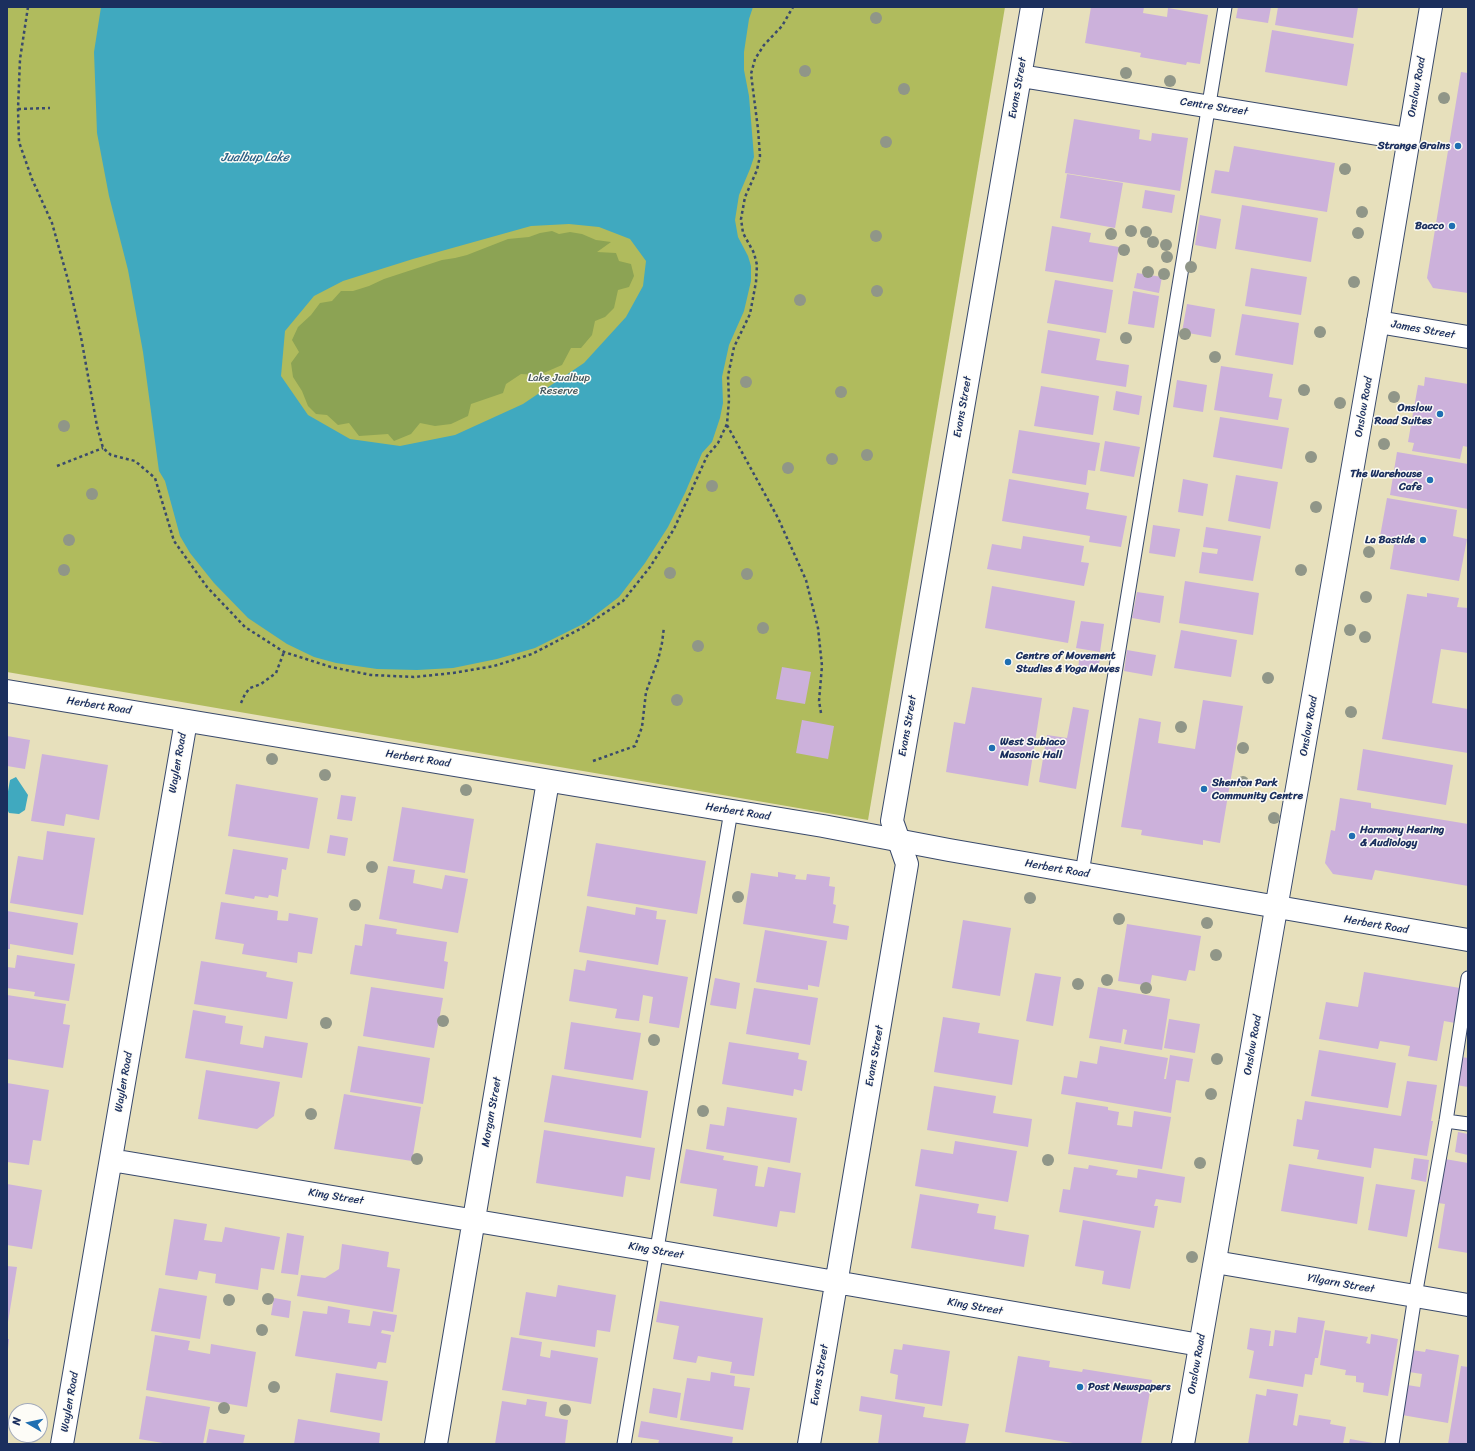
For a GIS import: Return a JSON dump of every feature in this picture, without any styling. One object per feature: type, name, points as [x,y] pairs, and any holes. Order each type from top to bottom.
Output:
[{"type":"street","name":"Evans Street","points":[[809,1444],[907,864],[892,821],[1032,7]]},
{"type":"street","name":"Onslow Road","points":[[1183,1444],[1277,908],[1431,7]]},
{"type":"street","name":"Centre Street","points":[[1021,76],[1408,139]]},
{"type":"street","name":"James Street","points":[[1378,322],[1468,337]]},
{"type":"street","name":"Herbert Road","points":[[7,691],[823,826],[899,841],[1277,908],[1468,940]]},
{"type":"street","name":"Waylen Road","points":[[62,1444],[186,721]]},
{"type":"street","name":"Morgan Street","points":[[436,1444],[548,781]]},
{"type":"street","name":"King Street","points":[[111,1160],[474,1220],[1200,1345]]},
{"type":"street","name":"Yilgarn Street","points":[[1215,1262],[1468,1305]]},
{"type":"lane","points":[[1082,873],[1225,7]]},
{"type":"lane","points":[[624,1444],[731,811]]},
{"type":"lane","points":[[1392,1444],[1415,1296],[1446,1121],[1468,978]]},
{"type":"lane","points":[[1446,1121],[1468,1124]]},
{"type":"path","points":[[28,7],[20,59],[18,109],[19,142],[32,179],[52,223],[68,280],[81,337],[97,426],[103,448],[110,455],[135,461],[155,478],[174,541],[207,587],[245,627],[284,652],[331,667],[371,675],[414,677],[453,673],[494,666],[532,654],[582,628],[623,602],[650,566],[674,530],[707,456],[718,444],[727,424],[729,400],[728,376],[734,347],[750,314],[756,282],[757,265],[754,253],[743,233],[741,219],[745,197],[757,170],[760,156],[751,74],[755,58],[764,45],[782,26],[793,7]]},
{"type":"path","points":[[18,109],[50,108]]},
{"type":"path","points":[[727,424],[778,518],[806,580],[818,628],[822,666],[819,701],[821,713]]},
{"type":"path","points":[[57,466],[103,448]]},
{"type":"path","points":[[588,762],[635,746],[642,727],[646,692],[658,660],[664,627]]},
{"type":"path","points":[[237,730],[245,694],[250,688],[265,681],[276,672],[284,652]]},
{"type":"green space","name":"Lake Jualbup Reserve","points":[[7,7],[1005,7],[868,820],[7,672]]},
{"type":"green space","points":[[552,231],[559,234],[570,232],[582,234],[596,240],[611,242],[597,252],[616,253],[619,261],[631,264],[634,276],[629,287],[618,290],[614,308],[605,317],[595,321],[592,335],[581,348],[571,348],[562,365],[539,375],[521,374],[506,384],[503,393],[471,404],[468,416],[451,424],[435,426],[420,423],[411,434],[394,441],[388,434],[359,436],[349,423],[338,425],[327,415],[316,414],[308,406],[302,391],[293,377],[291,363],[299,352],[292,340],[298,327],[311,315],[320,303],[332,301],[341,291],[353,291],[442,260],[467,255],[508,239],[529,237]]},
{"type":"water","name":"Jualbup Lake","points":[[101,7],[753,7],[749,19],[744,52],[744,70],[749,96],[754,157],[739,195],[735,220],[738,237],[748,256],[751,266],[751,281],[744,311],[729,345],[722,377],[723,403],[720,418],[712,442],[702,453],[685,493],[668,527],[645,563],[619,597],[585,623],[535,648],[497,659],[453,668],[417,670],[377,669],[336,663],[314,657],[287,644],[248,618],[214,583],[190,553],[180,536],[165,481],[159,471],[143,352],[128,270],[109,196],[97,133],[94,52]],"holes":[[[569,224],[599,227],[630,239],[646,261],[643,286],[626,317],[584,363],[523,404],[455,435],[400,446],[350,439],[308,415],[281,376],[285,331],[314,296],[343,281],[413,259],[531,226]]]},
{"type":"water","points":[[16,777],[28,795],[25,810],[19,814],[9,813],[7,809],[7,797],[10,780]]},
{"type":"building","points":[[1091,7],[1144,7],[1143,13],[1167,17],[1168,8],[1208,15],[1200,64],[1187,62],[1186,65],[1140,57],[1141,53],[1085,43]]},
{"type":"building","points":[[1238,7],[1271,7],[1268,23],[1236,18]]},
{"type":"building","points":[[1278,7],[1358,7],[1353,38],[1275,25]]},
{"type":"building","points":[[1272,30],[1354,44],[1347,86],[1265,72]]},
{"type":"building","points":[[1461,72],[1468,73],[1468,293],[1433,288],[1427,278]]},
{"type":"building","points":[[1074,119],[1140,130],[1139,139],[1151,141],[1152,133],[1188,138],[1180,191],[1065,173]]},
{"type":"building","points":[[1234,146],[1335,163],[1327,212],[1211,193],[1215,170],[1229,172]]},
{"type":"building","points":[[1067,174],[1123,183],[1115,228],[1060,218]]},
{"type":"building","points":[[1145,190],[1175,195],[1172,213],[1142,208]]},
{"type":"building","points":[[1242,205],[1318,218],[1311,262],[1235,249]]},
{"type":"building","points":[[1200,215],[1221,219],[1216,249],[1195,245]]},
{"type":"building","points":[[1052,226],[1091,233],[1089,242],[1119,247],[1113,282],[1045,271]]},
{"type":"building","points":[[1251,268],[1307,277],[1301,315],[1245,306]]},
{"type":"building","points":[[1137,273],[1162,277],[1159,293],[1134,288]]},
{"type":"building","points":[[1055,280],[1113,290],[1106,333],[1047,323]]},
{"type":"building","points":[[1133,291],[1159,296],[1154,328],[1128,324]]},
{"type":"building","points":[[1187,304],[1215,309],[1211,337],[1182,332]]},
{"type":"building","points":[[1242,314],[1299,323],[1293,365],[1235,355]]},
{"type":"building","points":[[1048,330],[1100,339],[1096,360],[1129,365],[1126,387],[1041,373]]},
{"type":"building","points":[[1221,366],[1273,374],[1269,397],[1282,399],[1278,420],[1214,410]]},
{"type":"building","name":"Onslow Road Suites","points":[[1425,377],[1468,384],[1468,447],[1463,446],[1460,459],[1412,451],[1414,443],[1408,442],[1418,385],[1424,386]]},
{"type":"building","points":[[1177,380],[1207,385],[1203,412],[1173,407]]},
{"type":"building","points":[[1041,386],[1099,396],[1093,435],[1034,426]]},
{"type":"building","points":[[1116,391],[1142,396],[1139,415],[1113,410]]},
{"type":"building","points":[[1220,417],[1289,428],[1282,469],[1213,457]]},
{"type":"building","points":[[1019,430],[1100,443],[1095,471],[1088,470],[1086,485],[1012,473]]},
{"type":"building","points":[[1105,441],[1140,447],[1134,477],[1100,471]]},
{"type":"building","name":"The Warehouse Cafe","points":[[1397,452],[1468,464],[1468,509],[1390,495]]},
{"type":"building","points":[[1236,475],[1278,482],[1270,529],[1228,521]]},
{"type":"building","points":[[1009,479],[1089,493],[1086,509],[1127,516],[1121,547],[1089,542],[1090,536],[1002,521]]},
{"type":"building","points":[[1183,479],[1208,484],[1203,516],[1178,512]]},
{"type":"building","name":"La Bastide","points":[[1387,498],[1457,510],[1453,536],[1467,539],[1459,581],[1390,569],[1394,545],[1379,542]]},
{"type":"building","points":[[1153,525],[1180,529],[1175,557],[1149,553]]},
{"type":"building","points":[[1206,527],[1261,536],[1253,581],[1199,573],[1202,552],[1217,554],[1218,549],[1203,547]]},
{"type":"building","points":[[1023,536],[1084,546],[1081,562],[1089,563],[1084,586],[987,569],[992,544],[1021,549]]},
{"type":"building","points":[[1185,581],[1259,593],[1253,635],[1179,623]]},
{"type":"building","points":[[992,586],[1075,601],[1068,643],[985,628]]},
{"type":"building","points":[[1137,592],[1164,596],[1160,623],[1132,618]]},
{"type":"building","points":[[1427,593],[1459,598],[1457,607],[1468,608],[1468,653],[1441,649],[1432,703],[1468,709],[1468,753],[1382,739],[1407,594],[1427,597]]},
{"type":"building","points":[[1081,621],[1104,624],[1100,652],[1076,648]]},
{"type":"building","points":[[1181,630],[1237,640],[1231,677],[1174,668]]},
{"type":"building","points":[[1127,650],[1156,655],[1152,676],[1124,671]]},
{"type":"building","points":[[1080,653],[1100,657],[1098,672],[1078,669]]},
{"type":"building","points":[[782,667],[811,672],[805,704],[776,699]]},
{"type":"building","name":"West Subiaco Masonic Hall","points":[[972,687],[1042,698],[1028,786],[946,772],[954,722],[965,724]]},
{"type":"building","points":[[1203,700],[1243,706],[1220,843],[1203,840],[1203,845],[1141,835],[1142,830],[1121,827],[1139,718],[1161,722],[1158,743],[1195,749]]},
{"type":"building","points":[[1073,707],[1089,710],[1076,789],[1039,782],[1047,735],[1067,738]]},
{"type":"building","points":[[802,720],[834,726],[828,759],[796,753]]},
{"type":"building","points":[[7,736],[30,740],[25,769],[7,766]]},
{"type":"building","points":[[1363,749],[1453,765],[1446,805],[1357,790]]},
{"type":"building","points":[[42,754],[108,765],[99,820],[66,814],[64,826],[31,821]]},
{"type":"building","points":[[236,784],[318,798],[309,849],[228,836]]},
{"type":"building","points":[[341,795],[356,797],[352,821],[337,819]]},
{"type":"building","points":[[1340,798],[1371,803],[1371,808],[1468,824],[1468,886],[1375,870],[1372,880],[1333,874],[1325,863],[1331,830],[1335,831]]},
{"type":"building","points":[[402,807],[474,819],[465,873],[393,861]]},
{"type":"building","points":[[47,831],[95,838],[83,915],[10,903],[18,856],[43,860]]},
{"type":"building","points":[[330,835],[348,838],[345,856],[327,853]]},
{"type":"building","points":[[596,843],[706,861],[697,914],[587,896]]},
{"type":"building","points":[[233,849],[288,858],[286,870],[282,869],[278,897],[269,895],[268,898],[255,896],[254,899],[225,894]]},
{"type":"building","points":[[388,866],[415,870],[413,883],[442,889],[445,875],[468,879],[458,933],[379,919]]},
{"type":"building","points":[[778,872],[796,875],[795,879],[806,880],[807,874],[830,877],[829,886],[835,887],[833,904],[836,905],[833,923],[849,926],[847,940],[743,924],[751,873],[778,877]]},
{"type":"building","points":[[221,902],[278,911],[277,920],[288,921],[289,913],[318,918],[312,954],[298,952],[297,963],[242,954],[244,944],[215,939]]},
{"type":"building","points":[[587,906],[635,915],[636,907],[657,911],[656,919],[666,920],[658,965],[579,952]]},
{"type":"building","points":[[7,911],[78,923],[73,955],[10,944],[10,949],[7,949]]},
{"type":"building","points":[[963,920],[1011,928],[1000,996],[952,988]]},
{"type":"building","points":[[365,924],[397,929],[396,934],[447,942],[444,961],[448,962],[444,989],[350,974],[355,945],[362,946]]},
{"type":"building","points":[[1127,924],[1201,936],[1195,971],[1189,970],[1186,981],[1152,975],[1150,986],[1118,981]]},
{"type":"building","points":[[765,930],[827,941],[819,987],[808,985],[808,990],[756,982]]},
{"type":"building","points":[[17,955],[75,964],[69,1001],[34,996],[35,992],[7,988],[7,967],[15,968]]},
{"type":"building","points":[[587,960],[688,977],[679,1028],[649,1023],[653,997],[643,995],[639,1021],[615,1018],[617,1009],[569,1001],[574,969],[585,971]]},
{"type":"building","points":[[201,961],[267,972],[266,977],[293,982],[287,1019],[194,1004]]},
{"type":"building","points":[[1364,972],[1460,988],[1455,1023],[1444,1021],[1437,1061],[1408,1056],[1410,1046],[1380,1041],[1378,1049],[1319,1039],[1326,1002],[1358,1007]]},
{"type":"building","points":[[1035,973],[1061,977],[1053,1026],[1026,1021]]},
{"type":"building","points":[[715,978],[740,983],[736,1009],[710,1005]]},
{"type":"building","points":[[371,987],[443,998],[434,1048],[363,1036]]},
{"type":"building","points":[[1098,987],[1170,999],[1162,1050],[1124,1044],[1127,1030],[1123,1029],[1121,1043],[1089,1038]]},
{"type":"building","points":[[754,988],[818,998],[810,1045],[746,1034]]},
{"type":"building","points":[[7,995],[66,1004],[63,1024],[70,1025],[63,1068],[7,1059]]},
{"type":"building","points":[[193,1010],[226,1016],[225,1023],[243,1026],[240,1044],[263,1048],[265,1036],[308,1043],[302,1078],[185,1058]]},
{"type":"building","points":[[943,1017],[980,1023],[978,1033],[1019,1040],[1012,1085],[934,1072]]},
{"type":"building","points":[[1169,1019],[1200,1024],[1195,1053],[1164,1048]]},
{"type":"building","points":[[571,1022],[641,1033],[633,1080],[564,1069]]},
{"type":"building","points":[[729,1042],[799,1053],[798,1059],[807,1061],[802,1091],[794,1089],[793,1096],[722,1084]]},
{"type":"building","points":[[358,1046],[430,1058],[423,1104],[350,1092]]},
{"type":"building","points":[[1100,1046],[1168,1058],[1164,1079],[1166,1079],[1170,1055],[1193,1059],[1189,1082],[1176,1080],[1171,1113],[1061,1094],[1064,1076],[1077,1078],[1080,1061],[1097,1064]]},
{"type":"building","points":[[1319,1050],[1396,1063],[1388,1108],[1311,1096]]},
{"type":"building","points":[[1461,1057],[1468,1058],[1468,1087],[1456,1085]]},
{"type":"building","points":[[206,1070],[280,1082],[274,1116],[257,1129],[198,1119]]},
{"type":"building","points":[[552,1075],[648,1091],[641,1138],[544,1122]]},
{"type":"building","points":[[1407,1081],[1437,1085],[1427,1156],[1374,1148],[1371,1168],[1317,1159],[1319,1150],[1293,1146],[1297,1119],[1302,1120],[1305,1101],[1401,1116]]},
{"type":"building","points":[[7,1083],[49,1090],[41,1141],[33,1140],[29,1165],[7,1162]]},
{"type":"building","points":[[934,1086],[996,1096],[993,1113],[1032,1119],[1028,1147],[927,1130]]},
{"type":"building","points":[[344,1094],[421,1107],[412,1161],[334,1149]]},
{"type":"building","points":[[1076,1102],[1108,1107],[1108,1110],[1119,1112],[1117,1125],[1132,1127],[1134,1111],[1171,1117],[1162,1169],[1068,1154]]},
{"type":"building","points":[[727,1107],[797,1118],[790,1163],[706,1149],[710,1124],[724,1126]]},
{"type":"building","points":[[544,1130],[655,1148],[650,1180],[626,1176],[623,1197],[536,1183]]},
{"type":"building","points":[[1458,1132],[1468,1134],[1468,1155],[1455,1152]]},
{"type":"building","points":[[955,1141],[1017,1151],[1008,1202],[915,1186],[921,1149],[953,1154]]},
{"type":"building","points":[[686,1149],[724,1156],[723,1160],[758,1166],[755,1186],[764,1187],[768,1167],[801,1173],[795,1213],[780,1211],[777,1227],[713,1216],[717,1189],[680,1183]]},
{"type":"building","points":[[1414,1158],[1429,1160],[1426,1182],[1411,1179]]},
{"type":"building","points":[[1445,1159],[1468,1163],[1468,1253],[1438,1248],[1445,1204],[1438,1203]]},
{"type":"building","points":[[1289,1164],[1364,1177],[1357,1224],[1281,1211]]},
{"type":"building","points":[[1089,1165],[1118,1170],[1116,1175],[1137,1178],[1138,1169],[1185,1177],[1181,1203],[1156,1199],[1154,1206],[1158,1206],[1154,1228],[1059,1212],[1063,1189],[1070,1190],[1074,1167],[1088,1169]]},
{"type":"building","points":[[7,1184],[42,1190],[32,1249],[7,1245]]},
{"type":"building","points":[[1376,1184],[1415,1190],[1407,1237],[1368,1230]]},
{"type":"building","points":[[920,1194],[979,1204],[977,1213],[996,1216],[994,1229],[1029,1235],[1024,1267],[911,1248]]},
{"type":"building","points":[[174,1219],[207,1224],[204,1240],[222,1242],[225,1227],[280,1237],[274,1270],[261,1268],[258,1290],[215,1283],[216,1274],[199,1271],[197,1280],[165,1275]]},
{"type":"building","points":[[1083,1220],[1141,1231],[1130,1289],[1102,1284],[1104,1271],[1075,1266]]},
{"type":"building","points":[[287,1233],[304,1236],[298,1275],[281,1273]]},
{"type":"building","points":[[342,1244],[389,1252],[387,1267],[400,1269],[393,1312],[297,1296],[301,1275],[325,1278],[339,1269]]},
{"type":"building","points":[[7,1266],[17,1267],[8,1322],[7,1322]]},
{"type":"building","points":[[558,1285],[616,1295],[610,1332],[597,1330],[595,1347],[519,1335],[526,1292],[556,1297]]},
{"type":"building","points":[[159,1288],[207,1296],[200,1339],[151,1331]]},
{"type":"building","points":[[274,1298],[291,1301],[289,1318],[271,1315]]},
{"type":"building","points":[[660,1301],[763,1318],[754,1376],[730,1373],[732,1362],[698,1356],[696,1363],[673,1359],[679,1326],[656,1322]]},
{"type":"building","points":[[328,1306],[350,1310],[348,1323],[370,1326],[373,1311],[397,1315],[394,1332],[382,1330],[381,1333],[391,1335],[386,1363],[378,1362],[376,1369],[295,1356],[303,1311],[327,1314]]},
{"type":"building","points":[[1298,1317],[1325,1321],[1318,1358],[1315,1358],[1312,1375],[1305,1374],[1303,1387],[1249,1378],[1254,1351],[1247,1349],[1250,1328],[1271,1331],[1269,1346],[1273,1346],[1275,1330],[1296,1333]]},
{"type":"building","points":[[1325,1330],[1368,1337],[1366,1343],[1370,1344],[1371,1334],[1398,1339],[1388,1396],[1363,1392],[1364,1383],[1356,1382],[1356,1376],[1345,1375],[1346,1370],[1320,1365]]},
{"type":"building","points":[[155,1335],[190,1341],[188,1350],[210,1354],[211,1344],[256,1352],[247,1407],[146,1390]]},
{"type":"building","points":[[511,1337],[542,1342],[540,1356],[550,1358],[551,1350],[598,1358],[591,1404],[502,1390]]},
{"type":"building","points":[[7,1339],[9,1339],[8,1349],[7,1349]]},
{"type":"building","points":[[903,1344],[950,1351],[942,1406],[895,1399],[898,1375],[890,1373],[894,1349],[902,1350]]},
{"type":"building","points":[[1426,1349],[1459,1355],[1448,1423],[1402,1415],[1407,1385],[1420,1387],[1422,1374],[1409,1372],[1412,1350],[1425,1352]]},
{"type":"building","points":[[1018,1356],[1050,1361],[1049,1367],[1082,1372],[1083,1369],[1152,1380],[1141,1444],[1079,1444],[1005,1432]]},
{"type":"building","points":[[1461,1366],[1468,1367],[1468,1444],[1448,1444]]},
{"type":"building","points":[[711,1372],[735,1376],[734,1386],[750,1388],[743,1430],[680,1420],[687,1378],[710,1381]]},
{"type":"building","points":[[336,1373],[388,1381],[382,1421],[330,1412]]},
{"type":"building","points":[[653,1388],[681,1393],[677,1418],[649,1413]]},
{"type":"building","points":[[1267,1389],[1298,1394],[1293,1425],[1297,1426],[1299,1415],[1331,1420],[1330,1424],[1346,1427],[1343,1444],[1248,1444],[1256,1394],[1266,1396]]},
{"type":"building","points":[[146,1396],[210,1407],[203,1444],[169,1444],[139,1439]]},
{"type":"building","points":[[861,1396],[925,1407],[923,1417],[969,1424],[965,1444],[878,1444],[882,1415],[859,1411]]},
{"type":"building","points":[[527,1399],[547,1402],[545,1416],[568,1420],[565,1444],[495,1444],[502,1401],[526,1405]]},
{"type":"building","points":[[298,1419],[380,1433],[379,1444],[294,1444]]},
{"type":"building","points":[[641,1421],[733,1437],[732,1444],[658,1444],[659,1440],[638,1437]]},
{"type":"building","points":[[209,1429],[245,1435],[243,1444],[206,1444]]},
{"type":"building","points":[[1350,1439],[1373,1443],[1373,1444],[1349,1444]]},
{"type":"place","name":"Strange Grains","points":[[1458,146]]},
{"type":"place","name":"Bacco","points":[[1452,226]]},
{"type":"place","name":"Onslow Road Suites","points":[[1440,414]]},
{"type":"place","name":"The Warehouse Cafe","points":[[1430,480]]},
{"type":"place","name":"La Bastide","points":[[1423,540]]},
{"type":"place","name":"Centre of Movement Studies & Yoga Moves","points":[[1008,662]]},
{"type":"place","name":"West Subiaco Masonic Hall","points":[[992,748]]},
{"type":"place","name":"Shenton Park Community Centre","points":[[1204,789]]},
{"type":"place","name":"Harmony Hearing & Audiology","points":[[1352,836]]},
{"type":"place","name":"Post Newspapers","points":[[1080,1387]]}]
